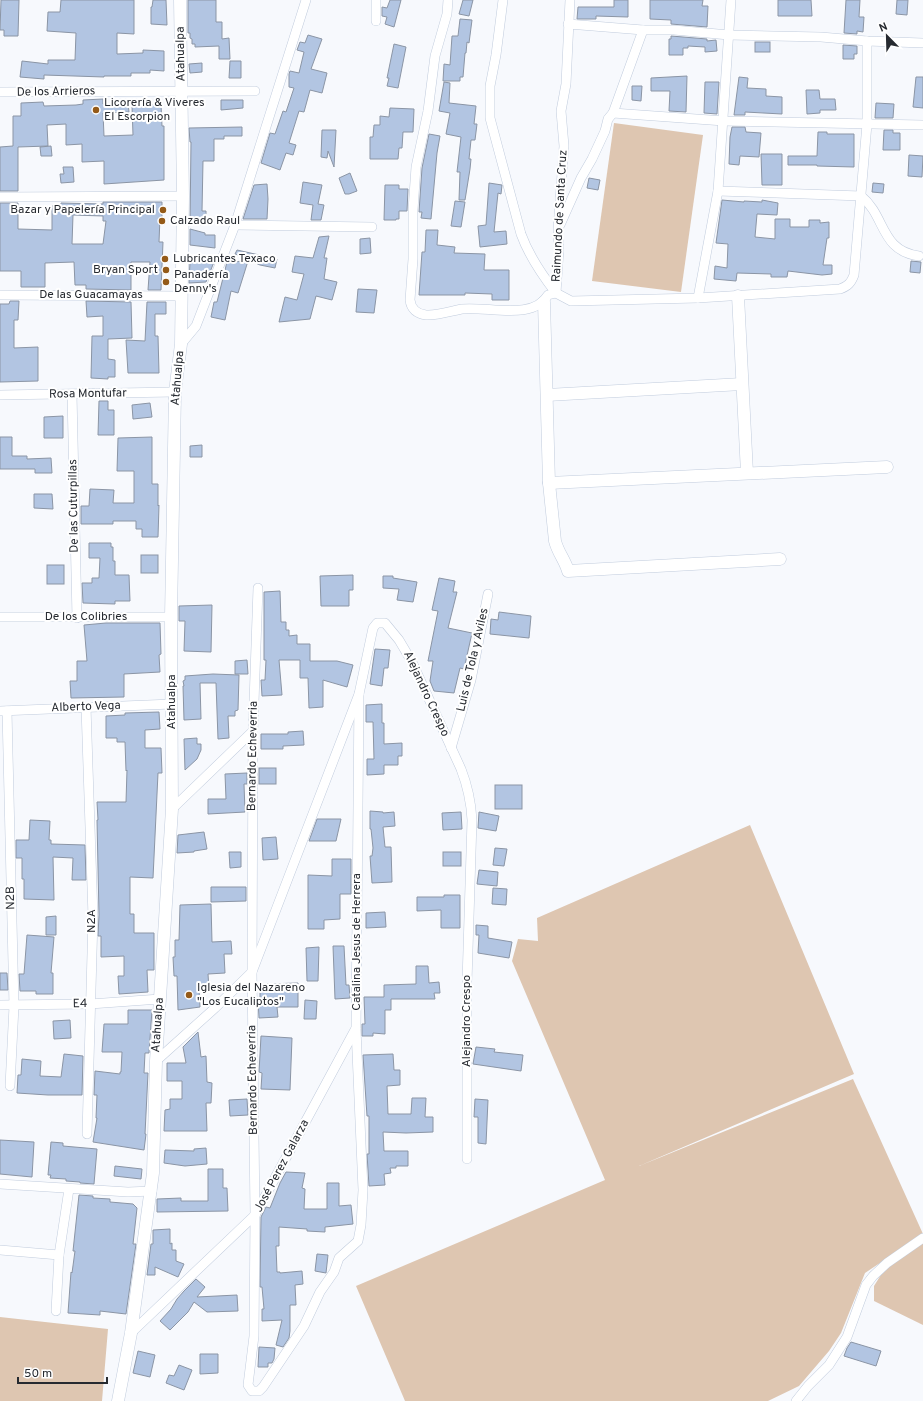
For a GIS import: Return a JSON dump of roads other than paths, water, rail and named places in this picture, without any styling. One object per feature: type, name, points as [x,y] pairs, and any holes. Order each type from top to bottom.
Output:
[{"type":"street","name":"Atahualpa","points":[[118,1401],[131,1333],[152,1191],[156,1061],[172,809],[171,616],[175,392],[181,344],[183,196],[180,0]]},
{"type":"street","points":[[181,344],[196,326],[235,225],[306,0]]},
{"type":"street","points":[[376,0],[376,21]]},
{"type":"street","points":[[448,0],[447,14],[435,56],[428,111],[416,167],[413,210],[411,306],[416,312],[427,315],[464,309],[522,311],[544,302]]},
{"type":"street","name":"Raimundo de Santa Cruz","points":[[503,0],[496,55],[490,86],[490,118],[521,234],[534,262],[556,293]]},
{"type":"street","name":"Raimundo de Santa Cruz","points":[[556,293],[559,249],[558,229],[564,146],[561,111],[566,84],[570,0]]},
{"type":"street","points":[[698,298],[718,191],[724,121],[730,0]]},
{"type":"street","points":[[568,24],[643,30],[674,30],[729,35],[821,37],[923,43]]},
{"type":"street","points":[[558,229],[581,178],[605,132],[608,119],[613,112],[643,30]]},
{"type":"street","points":[[780,559],[568,571],[555,542],[550,482],[544,302],[548,294],[556,293],[571,301],[698,298],[840,289],[849,285],[854,275],[867,124],[867,40]]},
{"type":"street","name":"De los Arrieros","points":[[0,92],[256,91]]},
{"type":"street","points":[[613,112],[724,121],[923,125]]},
{"type":"street","points":[[718,191],[861,196],[876,212],[884,232],[893,244],[908,254],[919,256]]},
{"type":"street","points":[[0,197],[183,196]]},
{"type":"street","points":[[235,225],[372,226]]},
{"type":"street","name":"De las Guacamayas","points":[[0,295],[182,296]]},
{"type":"street","points":[[738,296],[746,473]]},
{"type":"street","points":[[547,395],[742,384]]},
{"type":"street","name":"Rosa Montufar","points":[[0,395],[175,392]]},
{"type":"street","name":"De las Cuturpillas","points":[[72,394],[77,618]]},
{"type":"street","points":[[550,482],[887,467]]},
{"type":"street","name":"Bernardo Echeverria","points":[[258,588],[253,730],[252,972],[255,1215],[254,1336],[248,1385],[252,1391],[259,1391],[263,1387]]},
{"type":"street","name":"Luis de Tola y Aviles","points":[[451,748],[471,680],[488,594]]},
{"type":"street","name":"De los Colibries","points":[[0,617],[77,618],[171,616]]},
{"type":"street","name":"Alejandro Crespo","points":[[156,1061],[215,1008],[252,972],[359,694],[372,628],[377,623],[386,623],[399,640],[412,662],[468,785],[471,802],[472,820],[467,982],[468,1159]]},
{"type":"street","name":"Catalina Jesus de Herrera","points":[[263,1387],[304,1326],[320,1292],[334,1272],[339,1258],[358,1241],[361,1225],[363,1190],[356,1029],[359,694]]},
{"type":"street","name":"Alberto Vega","points":[[4,711],[172,704]]},
{"type":"street","name":"N2A","points":[[86,707],[93,917],[87,1134]]},
{"type":"street","name":"N2B","points":[[4,711],[14,1006],[10,1086]]},
{"type":"street","points":[[172,809],[253,730]]},
{"type":"street","name":"E4","points":[[0,1005],[90,1004],[160,999]]},
{"type":"street","name":"José Perez Galarza","points":[[131,1333],[255,1215],[356,1029]]},
{"type":"street","points":[[0,1184],[128,1192],[152,1191]]},
{"type":"street","points":[[56,1311],[59,1255],[69,1188]]},
{"type":"street","points":[[796,1401],[808,1386],[829,1365],[847,1337],[866,1285],[873,1276],[887,1263],[923,1238]]},
{"type":"street","points":[[0,1250],[59,1255]]},
{"type":"place","name":"Licorería & Viveres El Escorpion","points":[[96,110]]},
{"type":"place","name":"Bazar y Papelería Principal","points":[[163,210]]},
{"type":"place","name":"Calzado Raul","points":[[162,221]]},
{"type":"place","name":"Lubricantes Texaco","points":[[165,259]]},
{"type":"place","name":"Bryan Sport","points":[[166,270]]},
{"type":"place","name":"Panadería Denny's","points":[[166,282]]},
{"type":"place","name":"Iglesia del Nazareno \"Los Eucaliptos\"","points":[[189,995]]}]
